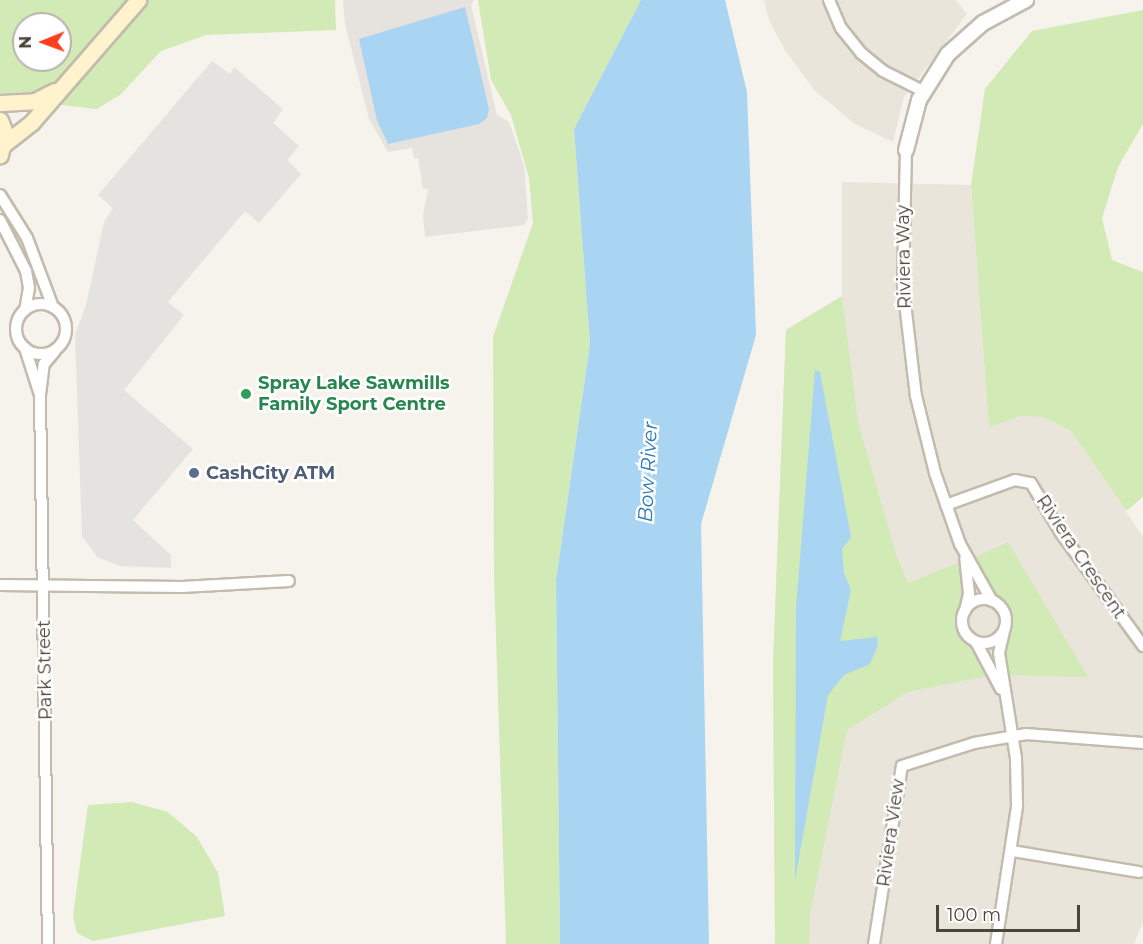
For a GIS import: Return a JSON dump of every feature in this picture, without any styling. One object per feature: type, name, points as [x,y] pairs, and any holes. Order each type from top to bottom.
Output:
[{"type":"main road","points":[[1,153],[32,122],[138,0]]},
{"type":"main road","points":[[0,103],[35,101],[65,84]]},
{"type":"main road","points":[[0,120],[1,153]]},
{"type":"street","points":[[829,0],[841,28],[861,53],[883,71],[923,92]]},
{"type":"street","name":"Riviera Way","points":[[996,944],[1012,851],[1018,782],[999,653],[1005,628],[1002,609],[992,601],[965,558],[922,425],[906,331],[903,259],[906,150],[923,92],[939,66],[966,36],[998,12],[1026,0]]},
{"type":"street","points":[[0,195],[27,238],[53,307],[63,317],[66,330],[54,351],[38,354],[25,348],[16,327],[26,310],[29,288],[26,271],[0,220]]},
{"type":"street","points":[[26,310],[39,304],[53,307]]},
{"type":"street","name":"Park Street","points":[[25,348],[40,395]]},
{"type":"street","name":"Park Street","points":[[48,944],[40,395],[44,364],[54,351]]},
{"type":"street","name":"Riviera Crescent","points":[[946,505],[1015,480],[1028,482],[1143,646]]},
{"type":"street","name":"Riviera Way","points":[[965,558],[969,594],[964,613],[965,633],[976,642],[1004,692]]},
{"type":"street","points":[[0,585],[182,587],[289,581]]},
{"type":"street","points":[[964,613],[972,603],[992,601]]},
{"type":"street","points":[[976,642],[996,639],[1005,628]]},
{"type":"street","points":[[1013,736],[1066,735],[1143,743]]},
{"type":"street","name":"Riviera View","points":[[874,944],[902,766],[914,759],[1013,736]]},
{"type":"street","points":[[1012,851],[1139,872]]},
{"type":"shaded area","points":[[343,0],[474,0],[471,5],[497,115],[509,122],[524,165],[528,219],[524,225],[425,237],[423,215],[428,189],[423,189],[418,158],[414,158],[412,148],[388,152],[369,119],[345,24]]},
{"type":"shaded area","points":[[764,0],[956,0],[967,14],[904,97],[893,142],[855,124],[814,90],[785,50],[769,20]]},
{"type":"shaded area","points":[[212,61],[230,74],[234,67],[283,109],[273,123],[299,146],[287,160],[301,174],[259,223],[245,211],[168,302],[184,315],[124,390],[193,449],[133,520],[171,555],[171,568],[120,566],[97,557],[82,536],[75,335],[86,305],[104,222],[113,208],[98,195]]},
{"type":"shaded area","points":[[842,182],[971,185],[989,426],[1021,416],[1043,417],[1071,431],[1143,537],[1143,922],[1134,944],[775,944],[773,665],[786,330],[842,296]]},
{"type":"green space","points":[[0,0],[335,0],[336,30],[206,35],[161,51],[120,95],[97,109],[0,98]]},
{"type":"green space","points":[[478,0],[641,0],[574,129],[590,344],[556,580],[560,944],[506,944],[494,575],[493,337],[533,223],[529,178],[511,115],[491,80]]},
{"type":"green space","points":[[1143,10],[1143,124],[1118,167],[1102,218],[1112,260],[1143,272],[1143,497],[1126,511],[1071,431],[1043,417],[1021,416],[989,427],[971,185],[985,89],[1032,31]]},
{"type":"green space","points":[[842,296],[858,422],[896,554],[908,583],[958,563],[964,594],[956,615],[958,628],[975,646],[987,676],[908,692],[847,730],[810,915],[809,944],[775,944],[773,665],[786,330]]},
{"type":"green space","points":[[1008,542],[1088,677],[1009,675],[1005,646],[1012,615],[1008,606],[994,595],[974,558]]},
{"type":"green space","points":[[132,802],[168,812],[197,837],[218,873],[225,916],[93,941],[77,933],[73,916],[88,805]]},
{"type":"water","name":"Bow River","points":[[641,0],[725,0],[747,92],[756,335],[701,524],[709,944],[560,944],[556,580],[590,344],[574,129]]},
{"type":"water","points":[[465,7],[489,109],[487,118],[479,124],[388,144],[377,120],[359,39]]},
{"type":"water","points":[[815,370],[820,372],[851,537],[842,549],[844,573],[851,590],[840,641],[877,637],[878,645],[870,664],[844,675],[828,695],[795,880],[796,609]]},
{"type":"place","name":"Spray Lake Sawmills Family Sport Centre","points":[[246,394]]},
{"type":"place","name":"CashCity ATM","points":[[194,473]]}]
